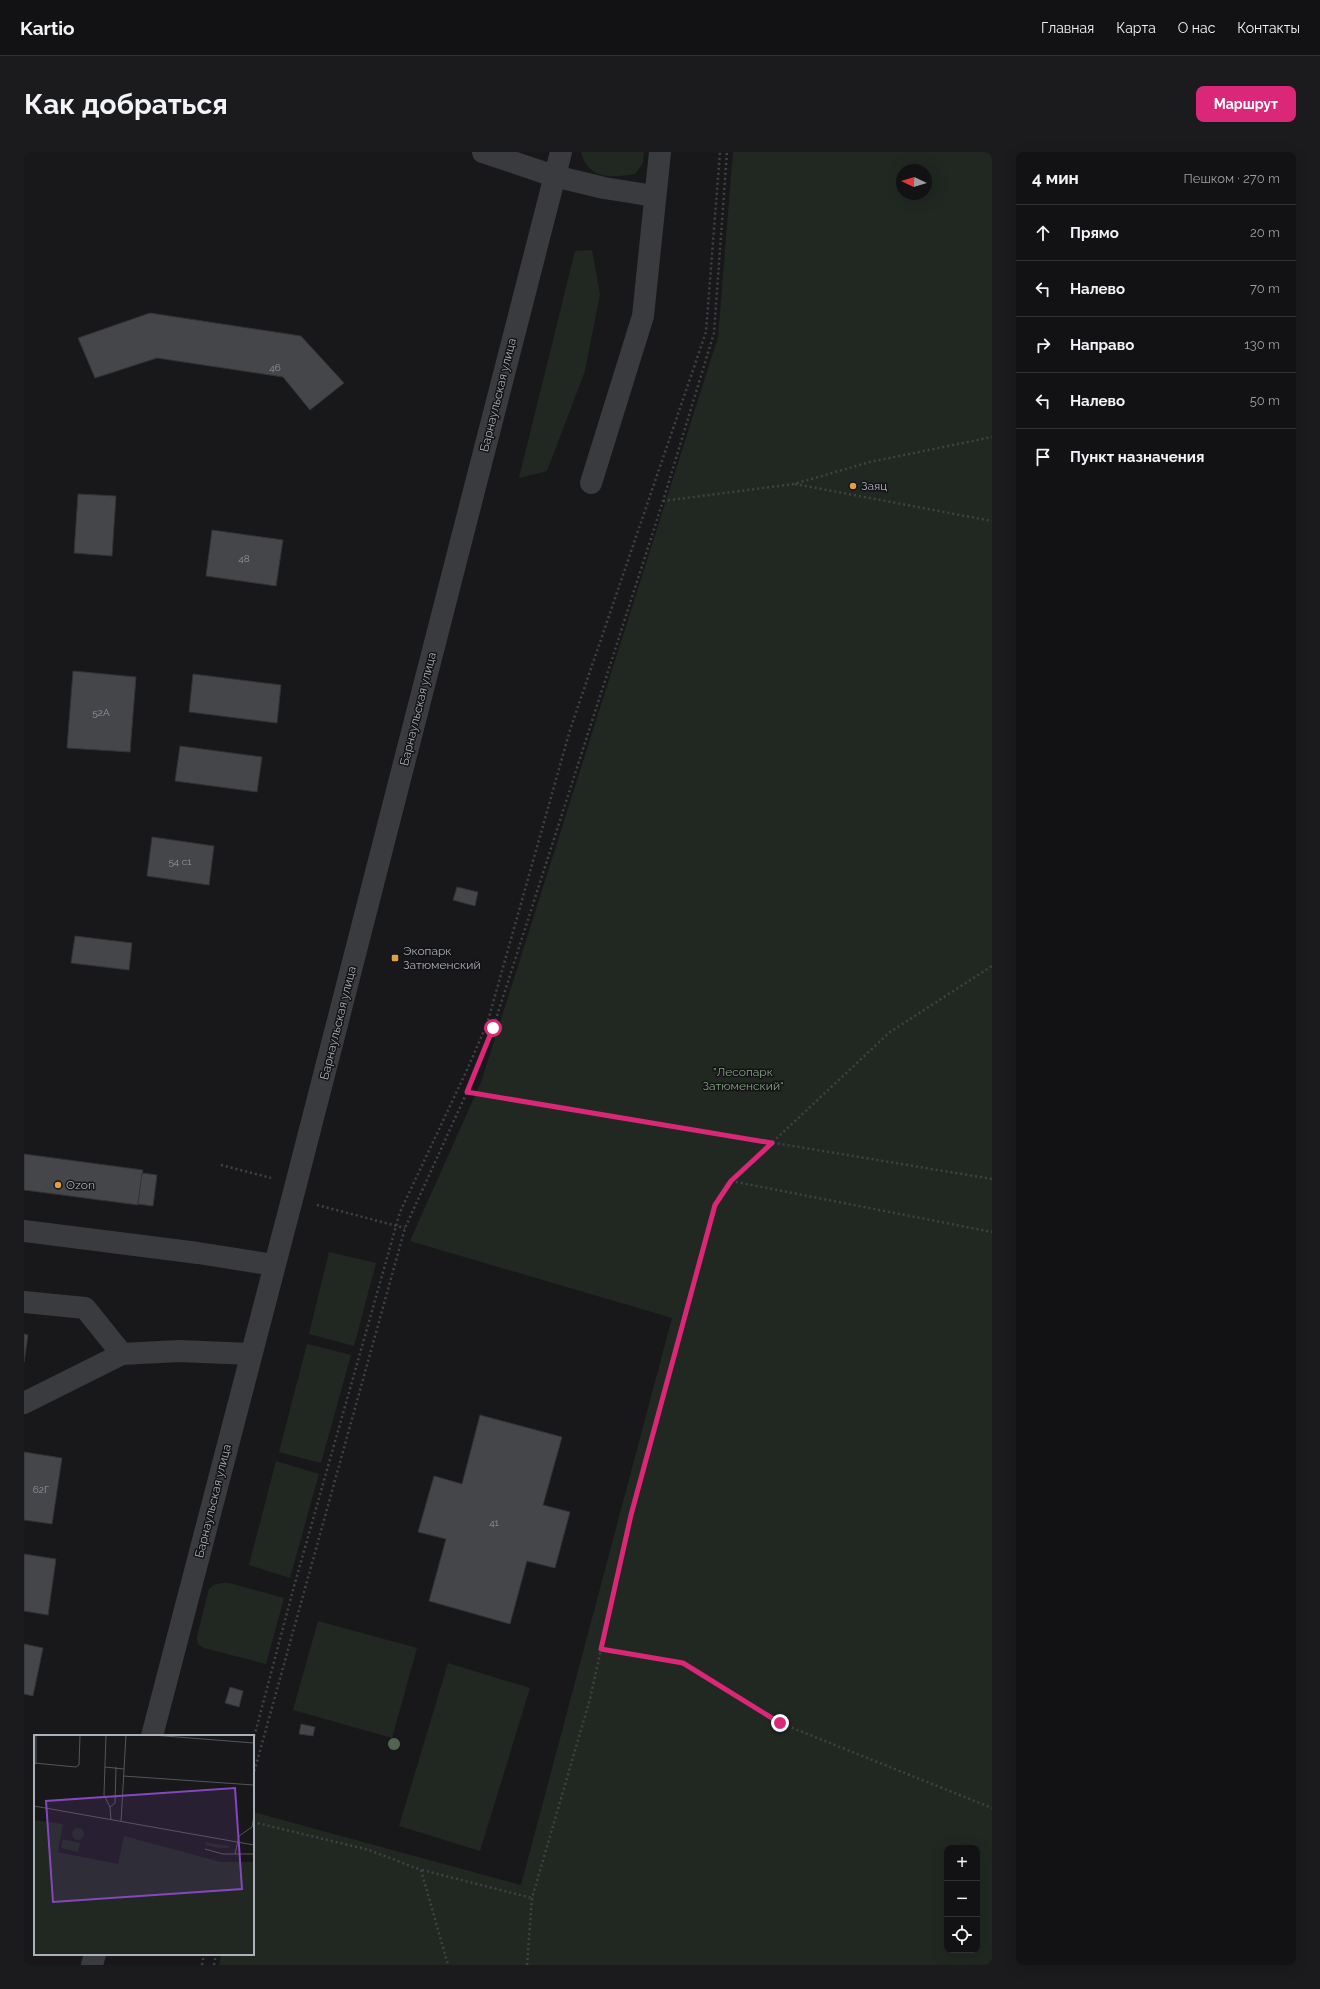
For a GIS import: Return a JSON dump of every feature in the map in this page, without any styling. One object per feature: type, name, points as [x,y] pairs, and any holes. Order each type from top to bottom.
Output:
[{"type":"street","points":[[483,152],[554,176],[604,188],[654,196]]},
{"type":"street","name":"Барнаульская улица","points":[[152,1735],[561,152]]},
{"type":"street","points":[[591,484],[643,316],[654,196],[660,152]]},
{"type":"street","points":[[24,1232],[274,1265]]},
{"type":"street","points":[[24,1302],[85,1308],[122,1354]]},
{"type":"street","points":[[24,1403],[122,1354],[179,1351],[251,1354]]},
{"type":"street","points":[[92,1965],[95,1955]]},
{"type":"path","points":[[254,1737],[295,1582],[400,1212],[487,1024],[570,730],[706,332],[720,152]]},
{"type":"path","points":[[254,1772],[404,1228],[467,1092],[493,1028],[663,501],[714,333],[727,152]]},
{"type":"path","points":[[663,501],[794,484],[870,462],[992,437]]},
{"type":"path","points":[[794,484],[992,521]]},
{"type":"path","points":[[527,1965],[532,1898],[590,1699],[631,1515],[715,1205],[731,1181],[890,1032],[992,966]]},
{"type":"path","points":[[467,1092],[992,1179]]},
{"type":"path","points":[[731,1181],[992,1232]]},
{"type":"path","points":[[601,1649],[683,1663],[780,1723],[992,1808]]},
{"type":"path","points":[[254,1822],[368,1850],[422,1870],[532,1898]]},
{"type":"path","points":[[422,1870],[448,1965]]},
{"type":"path","points":[[202,1965],[204,1955]]},
{"type":"path","points":[[214,1965],[216,1955]]},
{"type":"green space","points":[[581,152],[644,152],[643,163],[635,174],[610,176],[602,175],[589,168],[584,161]]},
{"type":"green space","name":"\"Лесопарк Затюменский\"","points":[[733,152],[992,152],[992,1965],[219,1965],[221,1955],[254,1955],[254,1812],[521,1885],[672,1318],[410,1241],[481,1082],[718,337]]},
{"type":"green space","points":[[592,250],[600,294],[585,371],[547,471],[519,478],[575,251]]},
{"type":"green space","points":[[329,1252],[376,1263],[354,1346],[309,1334]]},
{"type":"green space","points":[[307,1344],[351,1355],[321,1463],[279,1452]]},
{"type":"green space","points":[[276,1461],[319,1474],[290,1578],[249,1565]]},
{"type":"green space","points":[[229,1583],[284,1598],[266,1664],[204,1648],[198,1644],[197,1637],[209,1589],[214,1585]]},
{"type":"green space","points":[[318,1621],[417,1648],[392,1738],[293,1710]]},
{"type":"green space","points":[[448,1663],[530,1688],[480,1851],[399,1826]]},
{"type":"building","points":[[150,313],[301,336],[344,383],[310,410],[283,377],[157,358],[95,378],[78,338]]},
{"type":"building","points":[[78,494],[116,496],[112,556],[74,553]]},
{"type":"building","points":[[212,530],[283,540],[276,586],[206,576]]},
{"type":"building","points":[[73,671],[136,677],[130,752],[67,748]]},
{"type":"building","points":[[193,674],[281,685],[277,723],[189,712]]},
{"type":"building","points":[[180,746],[262,757],[257,792],[175,781]]},
{"type":"building","points":[[152,837],[214,846],[209,885],[147,876]]},
{"type":"building","points":[[457,887],[478,892],[475,906],[453,900]]},
{"type":"building","points":[[75,936],[132,943],[129,970],[71,963]]},
{"type":"building","points":[[24,1154],[143,1170],[138,1205],[24,1190]]},
{"type":"building","points":[[142,1173],[157,1175],[153,1206],[138,1204]]},
{"type":"building","points":[[24,1334],[28,1335],[24,1362]]},
{"type":"building","points":[[480,1415],[562,1437],[543,1505],[570,1512],[555,1568],[527,1561],[510,1624],[429,1601],[446,1539],[418,1532],[434,1476],[462,1484]]},
{"type":"building","points":[[24,1452],[62,1458],[52,1524],[24,1520]]},
{"type":"building","points":[[24,1554],[56,1559],[48,1615],[24,1611]]},
{"type":"building","points":[[24,1644],[43,1648],[33,1696],[24,1694]]},
{"type":"building","points":[[230,1687],[243,1691],[239,1707],[225,1703]]},
{"type":"building","points":[[301,1724],[315,1727],[313,1736],[299,1734]]},
{"type":"place","name":"Заяц","points":[[853,486]]},
{"type":"place","name":"Экопарк Затюменский","points":[[395,958]]},
{"type":"place","name":"Ozon","points":[[58,1185]]},
{"type":"route","points":[[493,1028],[467,1092],[772,1143],[731,1181],[715,1205],[631,1515],[601,1649],[683,1663],[780,1723]]}]
